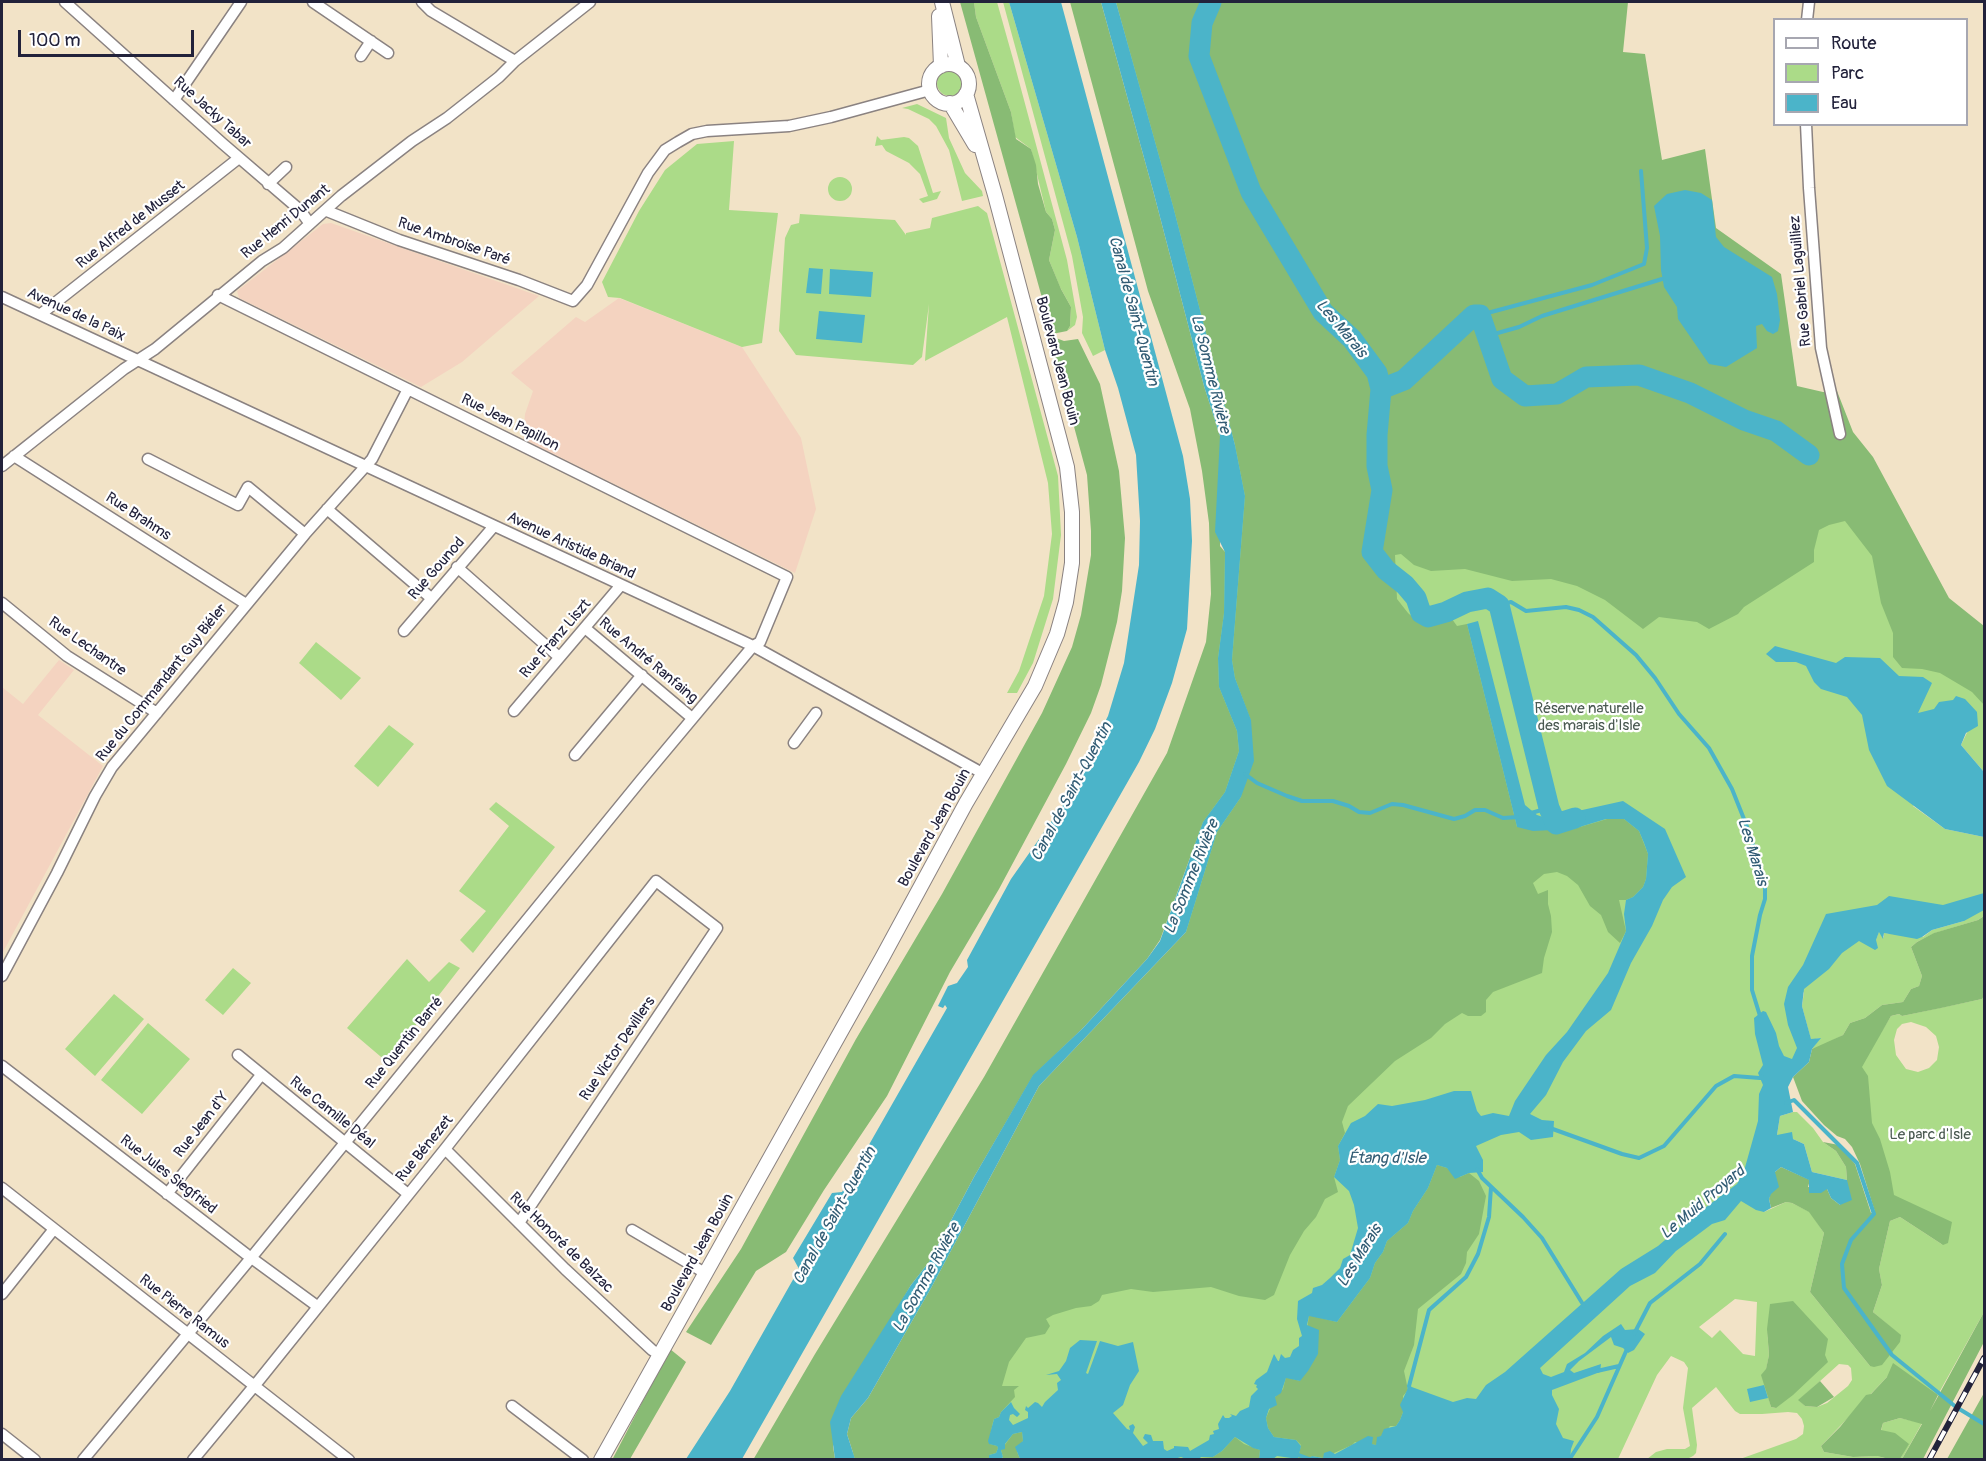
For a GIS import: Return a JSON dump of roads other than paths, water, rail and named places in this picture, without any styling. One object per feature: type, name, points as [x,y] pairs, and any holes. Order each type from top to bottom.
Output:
[{"type":"street","name":"Rue Jacky Tabar","points":[[65,2],[300,210],[310,224]]},
{"type":"street","points":[[174,100],[241,2]]},
{"type":"street","points":[[314,2],[388,53]]},
{"type":"street","points":[[422,2],[431,11],[514,61]]},
{"type":"street","name":"Rue Henri Dunant","points":[[2,466],[218,295],[283,248],[327,211],[341,196],[411,141],[447,118],[499,78],[514,61],[590,2]]},
{"type":"street","points":[[940,2],[941,66]]},
{"type":"street","points":[[940,2],[958,66]]},
{"type":"street","points":[[1807,18],[1809,2]]},
{"type":"street","points":[[361,56],[371,41]]},
{"type":"street","points":[[952,64],[958,66],[969,81],[966,94],[962,99],[950,103],[940,101],[930,90],[931,77],[941,66],[952,64]]},
{"type":"street","name":"Rue Ambroise Paré","points":[[327,211],[399,240],[519,280],[573,301],[587,285],[648,173],[665,150],[678,142],[692,134],[707,130],[789,126],[930,90]]},
{"type":"street","name":"Boulevard Jean Bouin","points":[[601,1460],[1035,686],[1057,634],[1066,602],[1072,563],[1071,489],[1062,444],[966,94]]},
{"type":"street","name":"Boulevard Jean Bouin","points":[[950,103],[985,163]]},
{"type":"street","name":"Rue Gabriel Laguilliez","points":[[1806,126],[1809,200],[1821,348],[1840,434]]},
{"type":"street","name":"Rue Alfred de Musset","points":[[41,315],[239,158]]},
{"type":"street","points":[[268,184],[286,167]]},
{"type":"street","name":"Rue Jean Papillon","points":[[218,295],[788,578]]},
{"type":"street","name":"Avenue de la Paix","points":[[2,297],[138,360]]},
{"type":"street","name":"Avenue Aristide Briand","points":[[138,360],[753,646],[984,774]]},
{"type":"street","name":"Rue du Commandant Guy Biéler","points":[[2,976],[57,873],[94,796],[112,767],[305,534],[372,459],[408,389]]},
{"type":"street","name":"Rue Brahms","points":[[14,456],[246,604]]},
{"type":"street","points":[[148,459],[238,505],[248,487],[305,534]]},
{"type":"street","points":[[327,508],[431,598]]},
{"type":"street","name":"Rue Gounod","points":[[404,631],[494,526]]},
{"type":"street","points":[[457,567],[559,657]]},
{"type":"street","name":"Rue Quentin Barré","points":[[83,1460],[692,718],[753,646],[760,642],[788,578]]},
{"type":"street","name":"Rue Franz Liszt","points":[[514,711],[621,585]]},
{"type":"street","name":"Rue Lechantre","points":[[2,603],[68,656],[157,713]]},
{"type":"street","name":"Rue André Ranfaing","points":[[585,628],[692,718]]},
{"type":"street","points":[[575,755],[642,675]]},
{"type":"street","points":[[794,743],[816,713]]},
{"type":"street","name":"Rue Bénezet","points":[[193,1460],[445,1149],[656,881],[683,902]]},
{"type":"street","name":"Rue Victor Devillers","points":[[519,1223],[717,928],[683,902]]},
{"type":"street","name":"Rue Camille Déal","points":[[238,1055],[408,1194]]},
{"type":"street","name":"Rue Jules Siegfried","points":[[2,1066],[167,1194],[317,1306]]},
{"type":"street","name":"Rue Jean d'Y","points":[[167,1194],[261,1075]]},
{"type":"street","name":"Rue Honoré de Balzac","points":[[445,1149],[565,1269],[652,1350],[660,1354]]},
{"type":"street","name":"Rue Pierre Ramus","points":[[2,1188],[349,1460]]},
{"type":"street","points":[[2,1294],[54,1229]]},
{"type":"street","points":[[632,1230],[705,1273]]},
{"type":"street","points":[[512,1406],[583,1460]]},
{"type":"street","points":[[2,1434],[34,1460]]},
{"type":"water","name":"Canal de Saint-Quentin","points":[[1009,2],[1061,2],[1183,456],[1190,499],[1192,541],[1187,629],[1172,683],[1155,729],[1139,762],[742,1459],[686,1459],[730,1391],[799,1269],[793,1258],[832,1193],[842,1192],[947,1008],[945,1005],[943,1008],[938,1006],[948,986],[957,983],[968,967],[967,960],[1011,879],[1063,805],[1108,716],[1124,663],[1139,565],[1140,521],[1136,455],[1105,350],[1077,237]]},
{"type":"water","name":"La Somme Rivière","points":[[1101,2],[1116,2],[1173,206],[1235,445],[1245,496],[1232,660],[1235,678],[1251,720],[1254,761],[1241,797],[1217,832],[1186,932],[1039,1086],[931,1288],[868,1398],[851,1418],[847,1434],[855,1459],[835,1459],[830,1422],[841,1396],[911,1285],[929,1262],[974,1177],[1033,1075],[1083,1028],[1147,959],[1160,941],[1203,822],[1225,792],[1239,751],[1237,731],[1219,687],[1218,658],[1224,613],[1225,552],[1215,532],[1220,436],[1204,386]]},
{"type":"water","points":[[1685,190],[1701,193],[1712,200],[1716,237],[1724,247],[1772,277],[1777,294],[1780,320],[1778,331],[1773,334],[1767,331],[1762,324],[1756,326],[1757,348],[1726,367],[1709,364],[1678,319],[1677,307],[1664,287],[1660,236],[1654,206],[1667,194]]},
{"type":"water","points":[[809,268],[823,269],[821,294],[806,293]]},
{"type":"water","points":[[830,269],[873,272],[871,297],[829,294]]},
{"type":"water","points":[[819,311],[865,315],[862,343],[816,339]]},
{"type":"water","name":"Étang d'Isle","points":[[1478,621],[1525,805],[1537,815],[1546,818],[1623,801],[1665,829],[1686,877],[1672,887],[1663,900],[1652,926],[1631,963],[1611,1010],[1586,1031],[1563,1062],[1546,1095],[1530,1114],[1542,1120],[1554,1121],[1553,1137],[1531,1140],[1519,1132],[1501,1135],[1476,1146],[1483,1160],[1483,1172],[1469,1173],[1455,1179],[1447,1168],[1437,1165],[1428,1188],[1408,1223],[1387,1241],[1370,1278],[1337,1322],[1309,1316],[1307,1325],[1319,1330],[1318,1354],[1300,1381],[1286,1378],[1281,1393],[1275,1397],[1277,1405],[1269,1409],[1266,1418],[1268,1428],[1274,1437],[1296,1440],[1301,1446],[1298,1459],[1277,1456],[1273,1459],[1259,1459],[1260,1450],[1235,1437],[1213,1457],[1199,1459],[1181,1457],[1171,1460],[1020,1459],[1015,1447],[1023,1441],[1022,1432],[1013,1434],[1005,1444],[1005,1449],[1001,1450],[1003,1457],[1001,1459],[989,1459],[989,1455],[996,1453],[998,1448],[989,1444],[988,1441],[994,1419],[999,1417],[1011,1402],[1020,1414],[1017,1417],[1010,1415],[1009,1420],[1013,1425],[1028,1418],[1026,1406],[1028,1408],[1035,1402],[1042,1407],[1058,1390],[1057,1383],[1061,1380],[1057,1374],[1046,1375],[1059,1371],[1066,1361],[1070,1348],[1080,1340],[1097,1341],[1086,1373],[1088,1374],[1100,1341],[1118,1346],[1133,1342],[1139,1371],[1130,1385],[1123,1405],[1113,1413],[1127,1429],[1130,1430],[1129,1426],[1133,1424],[1135,1427],[1133,1433],[1143,1446],[1148,1443],[1143,1438],[1145,1434],[1151,1435],[1153,1441],[1163,1441],[1164,1449],[1167,1451],[1174,1446],[1188,1447],[1190,1451],[1209,1440],[1210,1435],[1214,1434],[1213,1431],[1219,1429],[1218,1424],[1223,1415],[1225,1418],[1232,1416],[1230,1414],[1236,1416],[1240,1411],[1249,1407],[1251,1396],[1258,1389],[1254,1384],[1267,1372],[1274,1354],[1279,1361],[1281,1354],[1285,1358],[1290,1357],[1293,1350],[1299,1346],[1299,1338],[1302,1336],[1297,1319],[1298,1301],[1312,1293],[1313,1288],[1322,1285],[1330,1278],[1340,1268],[1343,1259],[1350,1255],[1358,1228],[1354,1205],[1349,1191],[1334,1177],[1340,1160],[1338,1146],[1351,1123],[1365,1116],[1378,1104],[1392,1106],[1425,1100],[1454,1091],[1471,1091],[1477,1111],[1481,1116],[1493,1113],[1509,1116],[1515,1101],[1546,1055],[1567,1032],[1608,973],[1626,931],[1624,914],[1626,900],[1633,897],[1643,887],[1646,879],[1648,854],[1644,843],[1639,831],[1624,819],[1606,819],[1573,829],[1533,831],[1517,827],[1467,624]]},
{"type":"water","points":[[1775,646],[1836,663],[1845,657],[1880,658],[1899,676],[1923,677],[1932,683],[1918,713],[1934,709],[1939,702],[1953,700],[1956,696],[1965,699],[1977,712],[1978,726],[1966,733],[1961,745],[1984,772],[1984,837],[1945,829],[1887,786],[1869,750],[1862,715],[1847,697],[1821,689],[1814,682],[1806,666],[1796,662],[1776,662],[1766,654]]},
{"type":"water","points":[[1984,893],[1984,910],[1964,921],[1932,930],[1917,939],[1884,933],[1883,939],[1879,932],[1876,940],[1878,948],[1875,950],[1859,941],[1842,953],[1829,969],[1804,989],[1802,1006],[1811,1039],[1821,1038],[1812,1049],[1809,1062],[1793,1077],[1788,1087],[1793,1112],[1780,1116],[1777,1135],[1792,1132],[1793,1139],[1804,1144],[1812,1172],[1847,1180],[1852,1200],[1840,1205],[1831,1198],[1827,1189],[1821,1193],[1809,1193],[1809,1180],[1781,1167],[1775,1172],[1779,1187],[1769,1199],[1771,1208],[1764,1212],[1741,1201],[1725,1220],[1712,1224],[1676,1251],[1655,1273],[1630,1286],[1540,1368],[1543,1374],[1551,1377],[1564,1372],[1567,1364],[1585,1353],[1603,1336],[1621,1324],[1625,1330],[1638,1329],[1645,1334],[1634,1350],[1628,1353],[1623,1348],[1614,1345],[1611,1337],[1570,1370],[1574,1373],[1601,1364],[1600,1372],[1552,1390],[1559,1409],[1556,1424],[1563,1438],[1574,1441],[1570,1459],[1307,1459],[1312,1456],[1323,1458],[1324,1453],[1330,1451],[1335,1454],[1368,1436],[1373,1437],[1372,1444],[1376,1445],[1377,1437],[1381,1436],[1384,1429],[1396,1426],[1400,1420],[1403,1412],[1400,1405],[1409,1386],[1453,1402],[1467,1398],[1476,1399],[1486,1385],[1505,1372],[1621,1269],[1658,1246],[1737,1184],[1744,1171],[1758,1121],[1759,1094],[1763,1085],[1758,1073],[1763,1065],[1755,1034],[1754,1018],[1763,1011],[1766,1012],[1784,1056],[1792,1059],[1797,1048],[1788,1025],[1784,1004],[1788,987],[1803,965],[1826,914],[1877,905],[1889,896],[1943,905]]},
{"type":"water","points":[[1764,1385],[1768,1398],[1750,1402],[1747,1389]]},
{"type":"waterway","name":"Les Marais","points":[[1211,2],[1202,23],[1199,56],[1251,192],[1323,312],[1352,339],[1377,373],[1381,389],[1377,466],[1382,490],[1372,552],[1386,570],[1405,585],[1416,598],[1421,613],[1428,617],[1467,602],[1488,598],[1499,605],[1549,808],[1556,824],[1575,818]]},
{"type":"waterway","name":"Les Marais","points":[[1480,315],[1592,285],[1644,264],[1647,248],[1641,171]]},
{"type":"waterway","name":"Les Marais","points":[[1487,336],[1519,327],[1542,316],[1662,279]]},
{"type":"waterway","points":[[1381,389],[1404,380],[1474,315],[1480,315],[1502,379],[1525,396],[1557,394],[1586,377],[1639,375],[1690,393],[1744,420],[1776,431],[1809,455]]},
{"type":"waterway","name":"Les Marais","points":[[1499,605],[1511,602],[1526,611],[1566,607],[1593,617],[1636,655],[1655,678],[1679,714],[1709,748],[1732,789],[1765,881],[1765,899],[1752,956],[1752,990],[1760,1016]]},
{"type":"waterway","points":[[1245,774],[1257,783],[1287,796],[1302,801],[1333,801],[1359,812],[1370,813],[1392,804],[1454,819],[1475,810],[1485,810],[1503,818],[1518,817]]},
{"type":"waterway","points":[[1531,813],[1549,808]]},
{"type":"waterway","name":"Les Marais","points":[[1550,1128],[1639,1158],[1664,1146],[1716,1086],[1734,1076],[1760,1078],[1762,1076]]},
{"type":"waterway","name":"Le Muid Proyard","points":[[1786,1103],[1794,1100],[1857,1163],[1874,1214],[1851,1240],[1842,1264],[1844,1288],[1892,1355],[1956,1407],[1984,1424]]},
{"type":"waterway","points":[[1477,1169],[1482,1178],[1542,1238],[1584,1306]]},
{"type":"waterway","points":[[1410,1390],[1409,1386],[1429,1310],[1466,1277],[1478,1254],[1489,1217],[1491,1187]]},
{"type":"waterway","points":[[1634,1334],[1650,1303],[1700,1264],[1725,1234]]},
{"type":"waterway","points":[[1569,1460],[1597,1417],[1627,1349]]},
{"type":"waterway","points":[[1597,1371],[1619,1366]]},
{"type":"waterway","name":"Le Muid Proyard","points":[[1296,1454],[1312,1460]]},
{"type":"railway","points":[[1929,1460],[1984,1358]]},
{"type":"park label","name":"Réserve naturelle des marais d'Isle","points":[[1589,718]]},
{"type":"park label","name":"Le parc d'Isle","points":[[1930,1135]]}]
